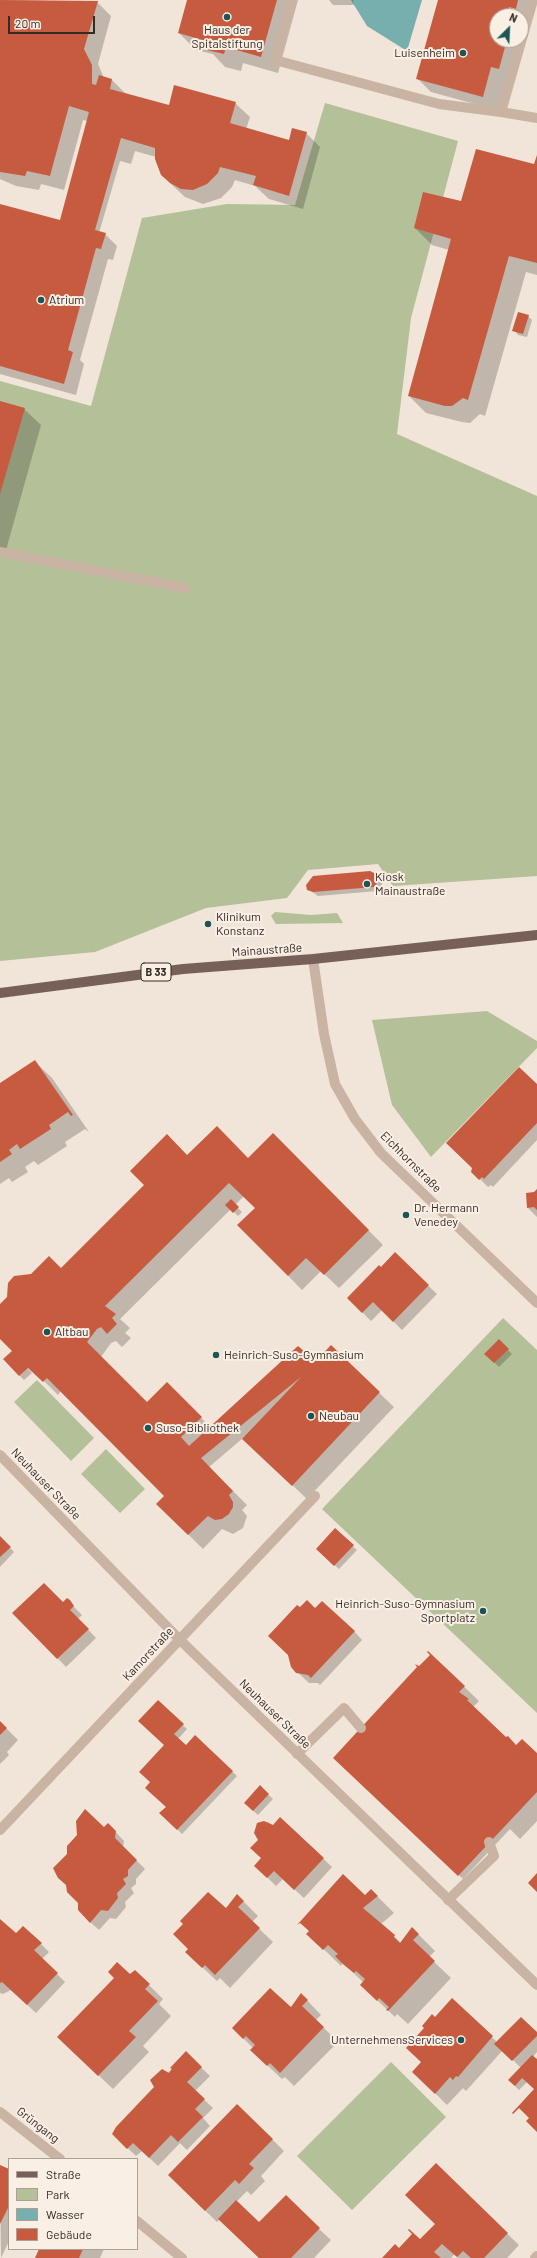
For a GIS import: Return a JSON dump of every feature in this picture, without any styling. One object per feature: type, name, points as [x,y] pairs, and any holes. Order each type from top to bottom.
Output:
[{"type":"main road","name":"Mainaustraße","points":[[0,993],[183,969],[313,959],[537,935]]},
{"type":"street","points":[[292,0],[275,60],[439,104],[537,118]]},
{"type":"street","points":[[501,112],[533,0]]},
{"type":"street","points":[[0,552],[185,588]]},
{"type":"street","name":"Eichhornstraße","points":[[313,959],[324,1034],[336,1084],[355,1119],[381,1153],[537,1303]]},
{"type":"street","name":"Neuhauser Straße","points":[[0,1455],[180,1640],[448,1900],[537,1984]]},
{"type":"street","name":"Kamorstraße","points":[[0,1830],[315,1496]]},
{"type":"street","points":[[297,1754],[344,1708],[361,1728]]},
{"type":"street","points":[[448,1900],[494,1856],[489,1842]]},
{"type":"street","name":"Grüngang","points":[[0,2112],[59,2158]]},
{"type":"street","points":[[138,2222],[182,2258]]},
{"type":"green space","points":[[325,103],[458,141],[411,318],[397,434],[537,496],[537,876],[393,886],[378,864],[308,870],[287,898],[206,908],[95,952],[0,961],[0,381],[91,406],[142,218],[227,204],[295,205]]},
{"type":"green space","points":[[275,912],[311,915],[337,913],[343,923],[276,924],[271,916]]},
{"type":"green space","points":[[487,1011],[537,1041],[537,1048],[431,1157],[392,1105],[372,1020]]},
{"type":"green space","name":"Heinrich-Suso-Gymnasium Sportplatz","points":[[503,1318],[537,1350],[537,1713],[322,1509]]},
{"type":"green space","points":[[37,1380],[94,1438],[71,1461],[14,1402]]},
{"type":"green space","points":[[106,1449],[145,1489],[120,1513],[81,1474]]},
{"type":"green space","points":[[391,2062],[446,2117],[352,2210],[297,2156]]},
{"type":"water","points":[[351,0],[422,0],[407,51],[367,26]]},
{"type":"building","points":[[0,0],[98,1],[84,49],[92,65],[92,84],[96,85],[99,75],[112,79],[110,89],[169,105],[174,85],[236,102],[230,123],[289,140],[292,128],[307,132],[289,196],[253,185],[256,176],[220,167],[218,173],[207,184],[193,190],[181,189],[170,183],[161,175],[155,159],[155,148],[121,138],[95,230],[106,233],[101,249],[96,248],[68,350],[73,352],[64,384],[0,366],[0,204],[60,220],[89,112],[69,106],[50,176],[27,171],[25,176],[0,172]]},
{"type":"building","name":"Haus der Spitalstiftung","points":[[187,0],[277,0],[261,57],[226,47],[224,54],[207,50],[210,42],[178,33]]},
{"type":"building","name":"Luisenheim","points":[[438,0],[518,0],[516,8],[489,8],[489,48],[505,48],[499,69],[491,67],[483,97],[416,79]]},
{"type":"building","points":[[476,149],[534,164],[537,155],[537,263],[509,256],[468,400],[463,398],[452,406],[445,406],[408,396],[451,239],[414,228],[423,192],[461,201]]},
{"type":"building","points":[[518,312],[529,315],[523,334],[512,331]]},
{"type":"building","points":[[0,401],[25,408],[0,494]]},
{"type":"building","points":[[370,871],[378,875],[378,881],[374,887],[313,892],[307,890],[306,885],[313,876]]},
{"type":"building","points":[[35,1060],[73,1115],[71,1116],[68,1112],[49,1125],[51,1129],[20,1149],[17,1144],[9,1150],[12,1154],[0,1162],[0,1083]]},
{"type":"building","points":[[519,1067],[537,1084],[537,1123],[484,1179],[482,1177],[479,1180],[471,1172],[472,1168],[446,1143]]},
{"type":"building","name":"Altbau","points":[[217,1126],[248,1158],[273,1133],[369,1230],[324,1275],[306,1258],[288,1276],[237,1225],[255,1208],[229,1183],[105,1306],[116,1314],[112,1318],[117,1324],[107,1334],[101,1327],[97,1329],[87,1342],[147,1402],[167,1382],[202,1417],[181,1437],[189,1446],[298,1346],[316,1361],[331,1345],[380,1392],[292,1486],[242,1439],[301,1377],[201,1458],[233,1491],[229,1495],[233,1502],[233,1507],[229,1514],[222,1519],[215,1520],[208,1516],[188,1535],[156,1504],[164,1496],[47,1378],[43,1382],[28,1368],[19,1376],[3,1359],[12,1351],[0,1339],[0,1304],[7,1297],[8,1283],[14,1276],[31,1274],[49,1256],[61,1268],[144,1185],[130,1171],[167,1134],[187,1155]]},
{"type":"building","points":[[537,1189],[537,1210],[534,1207],[527,1208],[526,1193],[534,1192]]},
{"type":"building","points":[[231,1199],[239,1207],[233,1213],[225,1205]]},
{"type":"building","points":[[395,1252],[429,1285],[393,1322],[373,1302],[362,1313],[347,1298],[379,1265],[381,1267]]},
{"type":"building","points":[[499,1339],[509,1349],[494,1363],[484,1354]]},
{"type":"building","points":[[335,1528],[354,1545],[334,1566],[316,1549]]},
{"type":"building","points":[[0,1536],[11,1547],[0,1557]]},
{"type":"building","points":[[44,1583],[63,1602],[67,1598],[70,1600],[74,1606],[70,1610],[89,1629],[57,1659],[12,1613]]},
{"type":"building","points":[[307,1600],[315,1608],[322,1601],[355,1631],[311,1678],[308,1675],[296,1673],[291,1667],[288,1655],[268,1636],[297,1605],[300,1607]]},
{"type":"building","points":[[428,1651],[465,1686],[459,1692],[469,1699],[467,1700],[506,1737],[508,1736],[516,1745],[522,1739],[537,1753],[537,1792],[458,1876],[333,1758],[417,1667],[415,1664],[419,1666],[430,1655],[427,1652]]},
{"type":"building","points":[[158,1700],[184,1724],[174,1734],[186,1745],[195,1735],[233,1771],[177,1830],[159,1813],[166,1807],[145,1788],[150,1782],[139,1772],[164,1745],[138,1721]]},
{"type":"building","points":[[0,1721],[7,1728],[0,1735]]},
{"type":"building","points":[[260,1785],[269,1794],[253,1811],[244,1803]]},
{"type":"building","points":[[85,1809],[104,1827],[108,1823],[116,1831],[115,1838],[137,1860],[128,1870],[128,1876],[123,1879],[126,1884],[117,1893],[118,1898],[108,1911],[101,1910],[90,1923],[78,1910],[78,1903],[67,1892],[66,1885],[58,1878],[53,1868],[67,1854],[67,1846],[77,1835],[76,1821]]},
{"type":"building","points":[[280,1817],[324,1858],[294,1890],[274,1871],[267,1878],[254,1866],[261,1858],[250,1848],[258,1840],[254,1833],[257,1823],[264,1821],[273,1825]]},
{"type":"building","points":[[537,1873],[537,1892],[528,1883]]},
{"type":"building","points":[[343,1874],[365,1895],[371,1889],[378,1896],[363,1908],[395,1935],[394,1937],[400,1943],[412,1927],[419,1934],[413,1940],[435,1961],[388,2011],[386,2010],[389,2007],[379,1998],[377,2001],[360,1985],[365,1979],[356,1971],[354,1973],[344,1965],[335,1956],[338,1954],[328,1945],[323,1950],[306,1934],[309,1931],[300,1923],[297,1925]]},
{"type":"building","points":[[208,1892],[226,1908],[237,1894],[244,1901],[238,1907],[260,1928],[215,1975],[205,1965],[202,1968],[185,1952],[188,1949],[173,1934],[183,1924],[180,1921]]},
{"type":"building","points":[[0,1919],[16,1933],[23,1926],[42,1943],[34,1950],[58,1973],[27,2005],[2,1982],[0,1983]]},
{"type":"building","points":[[117,1962],[130,1974],[135,1970],[150,1984],[145,1989],[158,2001],[129,2031],[136,2037],[98,2076],[57,2037],[114,1978],[108,1972]]},
{"type":"building","points":[[270,1988],[291,2007],[301,1993],[308,2000],[302,2006],[324,2027],[280,2073],[270,2063],[267,2066],[250,2050],[255,2045],[246,2036],[243,2039],[232,2028]]},
{"type":"building","points":[[452,1998],[493,2036],[458,2077],[456,2076],[453,2080],[450,2077],[435,2094],[412,2072],[421,2062],[406,2048],[424,2028],[422,2026],[432,2014],[435,2017]]},
{"type":"building","points":[[521,2017],[537,2032],[537,2036],[512,2061],[494,2044]]},
{"type":"building","points":[[186,2051],[202,2067],[187,2082],[205,2099],[195,2109],[203,2117],[178,2142],[171,2135],[149,2158],[133,2143],[127,2149],[112,2134],[116,2127],[154,2087],[150,2080],[162,2069],[169,2073],[172,2069],[170,2068]]},
{"type":"building","points":[[532,2055],[537,2059],[537,2132],[526,2121],[529,2118],[519,2108],[513,2114],[512,2113],[534,2089],[522,2078],[515,2086],[508,2080]]},
{"type":"building","points":[[237,2104],[273,2139],[249,2164],[254,2168],[239,2184],[235,2180],[205,2211],[168,2175]]},
{"type":"building","points":[[436,2163],[508,2233],[484,2258],[471,2258],[463,2251],[457,2257],[442,2244],[434,2252],[441,2258],[382,2258],[395,2244],[399,2248],[412,2234],[408,2230],[409,2229],[420,2239],[435,2224],[405,2195]]},
{"type":"building","points":[[0,2165],[8,2169],[8,2208],[0,2224]]},
{"type":"building","points":[[286,2195],[320,2228],[291,2258],[259,2258],[218,2219],[236,2200],[259,2222]]},
{"type":"building","points":[[39,2250],[83,2250],[79,2258],[35,2258]]},
{"type":"place","name":"Haus der Spitalstiftung","points":[[227,17]]},
{"type":"place","name":"Luisenheim","points":[[463,53]]},
{"type":"place","name":"Atrium","points":[[41,300]]},
{"type":"place","name":"Kiosk Mainaustraße","points":[[367,884]]},
{"type":"place","name":"Klinikum Konstanz","points":[[208,924]]},
{"type":"place","name":"Dr. Hermann Venedey","points":[[406,1215]]},
{"type":"place","name":"Altbau","points":[[47,1332]]},
{"type":"place","name":"Heinrich-Suso-Gymnasium","points":[[216,1355]]},
{"type":"place","name":"Neubau","points":[[311,1416]]},
{"type":"place","name":"Suso-Bibliothek","points":[[148,1428]]},
{"type":"place","name":"Heinrich-Suso-Gymnasium Sportplatz","points":[[483,1611]]},
{"type":"place","name":"UnternehmensServices","points":[[461,2040]]}]
